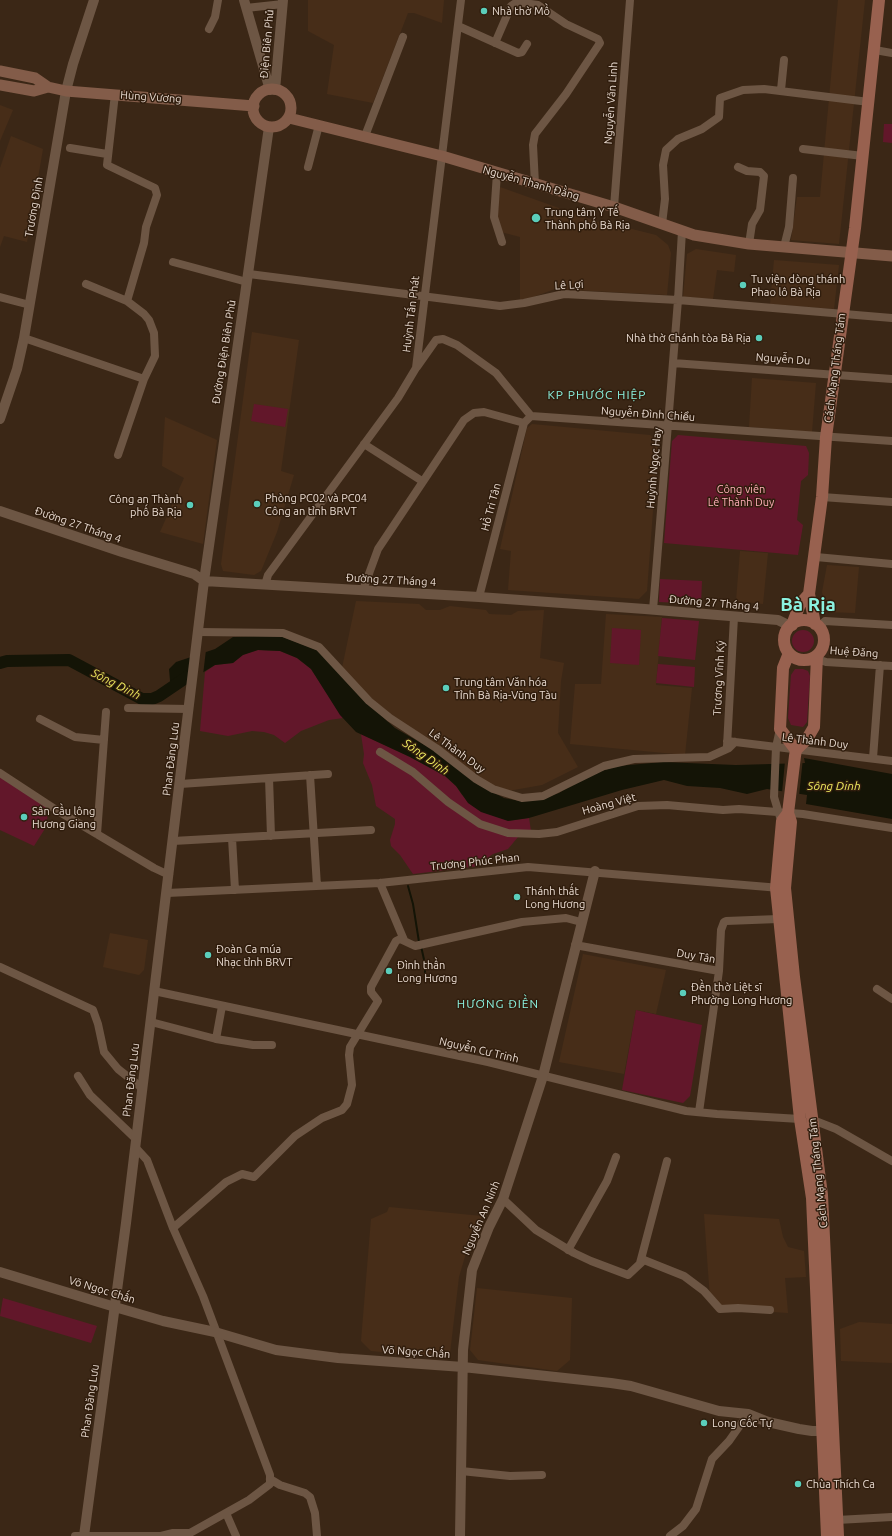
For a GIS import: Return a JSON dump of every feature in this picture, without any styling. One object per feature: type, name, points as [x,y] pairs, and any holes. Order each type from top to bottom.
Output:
[{"type":"main road","name":"Cách Mạng Tháng Tám","points":[[817,625],[810,594],[816,557],[826,437],[863,156],[880,0]]},
{"type":"main road","name":"Hùng Vương","points":[[0,71],[35,78],[48,87],[66,91],[254,106]]},
{"type":"main road","name":"Hùng Vương","points":[[0,84],[34,91],[48,87]]},
{"type":"main road","points":[[272,90],[284,93],[289,100],[291,111],[289,118],[279,126],[269,127],[258,120],[254,114],[254,106],[258,96],[272,90]]},
{"type":"main road","name":"Nguyễn Thanh Đằng","points":[[289,118],[442,156],[614,207],[682,231],[719,240],[748,244],[892,256]]},
{"type":"main road","name":"Cách Mạng Tháng Tám","points":[[791,625],[800,604],[810,594]]},
{"type":"main road","points":[[789,653],[783,668],[780,729],[795,753],[808,739],[814,727],[817,656],[824,645],[824,639],[817,625],[804,620],[791,625],[785,636],[786,648],[789,653],[794,657],[806,660],[817,656]]},
{"type":"main road","name":"Cách Mạng Tháng Tám","points":[[795,753],[789,799],[783,815],[778,919],[800,1119],[812,1198],[827,1536]]},
{"type":"main road","name":"Cách Mạng Tháng Tám","points":[[780,888],[813,1120],[822,1195],[838,1536]]},
{"type":"main road","points":[[800,1119],[813,1120]]},
{"type":"street","name":"Trương Định","points":[[0,419],[17,369],[24,338],[66,91],[73,64],[94,0]]},
{"type":"street","points":[[209,29],[215,17],[218,0]]},
{"type":"street","name":"Huỳnh Tấn Phát","points":[[265,585],[268,575],[398,398],[416,368],[461,0]]},
{"type":"street","name":"Nguyễn Văn Linh","points":[[614,207],[630,0]]},
{"type":"street","points":[[272,90],[245,4],[283,2]]},
{"type":"street","name":"Điện Biên Phủ","points":[[272,90],[283,2]]},
{"type":"street","points":[[495,43],[514,3],[523,2],[539,2],[566,24],[598,39],[600,43],[566,94],[535,134],[533,145],[535,184]]},
{"type":"street","points":[[458,26],[518,54],[522,52],[527,44]]},
{"type":"street","points":[[365,136],[403,37]]},
{"type":"street","points":[[875,50],[892,53]]},
{"type":"street","points":[[781,90],[784,60]]},
{"type":"street","points":[[662,224],[666,199],[663,165],[666,150],[678,139],[702,129],[719,117],[720,98],[736,92],[753,89],[781,90],[869,102]]},
{"type":"street","points":[[115,94],[106,154],[107,165],[138,181],[156,188],[157,192],[127,301]]},
{"type":"street","points":[[308,167],[320,125]]},
{"type":"street","name":"Đường Điện Biên Phủ","points":[[199,629],[204,581],[237,339],[248,278],[269,127]]},
{"type":"street","points":[[70,148],[106,154]]},
{"type":"street","points":[[803,149],[863,156]]},
{"type":"street","points":[[738,167],[747,171],[760,172],[764,176],[760,210],[752,224],[748,244]]},
{"type":"street","points":[[497,173],[494,217],[502,242]]},
{"type":"street","points":[[784,247],[789,227],[793,178]]},
{"type":"street","name":"Huỳnh Ngọc Hay","points":[[653,610],[678,300],[682,231]]},
{"type":"street","name":"Lê Lợi","points":[[173,262],[248,278],[425,296],[500,306],[524,303],[564,294],[678,300],[842,315],[892,318]]},
{"type":"street","points":[[86,284],[127,301],[144,314],[154,333],[155,356],[153,363],[144,379],[118,455]]},
{"type":"street","points":[[0,297],[30,305]]},
{"type":"street","points":[[24,338],[144,379]]},
{"type":"street","points":[[363,590],[378,549],[464,420],[474,413],[484,412],[524,423],[531,416],[496,373],[457,345],[443,339],[436,340],[416,368]]},
{"type":"street","name":"Nguyễn Du","points":[[673,363],[892,379]]},
{"type":"street","name":"Nguyễn Đình Chiểu","points":[[531,416],[668,427],[892,441]]},
{"type":"street","name":"Hồ Tri Tân","points":[[479,596],[524,423]]},
{"type":"street","points":[[364,444],[422,481]]},
{"type":"street","points":[[822,497],[892,502]]},
{"type":"street","name":"Đường 27 Tháng 4","points":[[0,511],[122,552],[194,574],[204,581],[479,596],[778,620],[791,625]]},
{"type":"street","points":[[816,557],[892,564]]},
{"type":"street","name":"Trương Vĩnh Ký","points":[[729,744],[734,617]]},
{"type":"street","points":[[817,625],[825,621],[892,625]]},
{"type":"street","name":"Phan Đăng Lưu","points":[[84,1536],[136,1143],[199,629]]},
{"type":"street","name":"Lê Thành Duy","points":[[199,629],[283,633],[319,647],[369,701],[390,718],[436,748],[476,779],[493,790],[511,796],[522,798],[543,796],[604,766],[634,759],[708,757],[729,744],[795,753],[892,760]]},
{"type":"street","name":"Huệ Đăng","points":[[817,656],[820,660],[826,662],[892,666]]},
{"type":"street","points":[[873,758],[880,665]]},
{"type":"street","points":[[128,708],[189,708]]},
{"type":"street","points":[[97,834],[106,712]]},
{"type":"street","points":[[40,719],[75,737],[104,740]]},
{"type":"street","points":[[776,750],[780,729]]},
{"type":"street","name":"Cách Mạng Tháng Tám","points":[[776,750],[774,796],[783,815]]},
{"type":"street","name":"Hoàng Việt","points":[[380,752],[413,772],[448,802],[480,824],[508,833],[540,834],[557,832],[638,806],[667,805],[723,810],[739,809],[892,828]]},
{"type":"street","points":[[0,773],[58,811],[154,868],[169,875]]},
{"type":"street","points":[[180,784],[328,774]]},
{"type":"street","points":[[310,775],[317,886]]},
{"type":"street","points":[[269,778],[271,836]]},
{"type":"street","points":[[173,841],[271,836],[313,832],[371,830]]},
{"type":"street","points":[[232,838],[235,890]]},
{"type":"street","name":"Trương Phúc Phan","points":[[167,893],[380,883],[528,867],[595,871],[780,888]]},
{"type":"street","name":"Nguyễn An Ninh","points":[[460,1536],[463,1367],[472,1270],[488,1227],[503,1199],[543,1076],[595,871]]},
{"type":"street","points":[[380,883],[404,940]]},
{"type":"street","points":[[173,1228],[226,1182],[242,1174],[254,1177],[295,1136],[322,1118],[342,1110],[347,1104],[352,1092],[349,1055],[350,1047],[378,1001],[371,992],[371,987],[396,940],[404,940],[415,946],[522,922],[566,918],[581,922]]},
{"type":"street","points":[[719,971],[721,930],[724,922],[778,919]]},
{"type":"street","name":"Duy Tân","points":[[575,945],[719,971],[699,1112]]},
{"type":"street","points":[[0,967],[93,1010],[98,1024],[104,1052],[118,1070],[142,1088]]},
{"type":"street","points":[[877,989],[892,999]]},
{"type":"street","name":"Nguyễn Cư Trinh","points":[[154,991],[488,1062],[649,1102],[699,1112],[800,1119]]},
{"type":"street","points":[[216,1039],[222,1006]]},
{"type":"street","points":[[151,1022],[216,1039],[253,1045],[272,1045]]},
{"type":"street","points":[[75,1536],[161,1536],[173,1533],[186,1535],[249,1500],[270,1484],[270,1475],[203,1296],[173,1228],[147,1160],[136,1143],[90,1095],[78,1076]]},
{"type":"street","points":[[813,1120],[836,1129],[892,1161]]},
{"type":"street","points":[[568,1250],[607,1181],[616,1157]]},
{"type":"street","points":[[640,1263],[667,1161]]},
{"type":"street","points":[[503,1199],[536,1230],[568,1250],[628,1275],[644,1260],[684,1276],[704,1291],[720,1310],[738,1308],[770,1310]]},
{"type":"street","name":"Võ Ngọc Chấn","points":[[0,1272],[164,1321],[216,1332],[267,1348],[287,1352],[358,1360],[463,1367],[631,1386],[719,1411],[748,1414],[768,1422],[812,1431],[834,1431]]},
{"type":"street","points":[[670,1536],[683,1526],[696,1509],[712,1459],[730,1440],[748,1414]]},
{"type":"street","points":[[461,1471],[510,1476],[542,1475]]},
{"type":"street","points":[[270,1479],[280,1485],[305,1493],[310,1497],[315,1513],[317,1536]]},
{"type":"street","points":[[226,1513],[236,1536]]},
{"type":"street","points":[[837,1520],[892,1517]]},
{"type":"shaded area","points":[[308,0],[444,0],[442,23],[414,13],[408,13],[373,103],[327,94],[334,45],[308,31]]},
{"type":"shaded area","points":[[838,0],[865,0],[839,244],[791,240],[797,197],[820,197]]},
{"type":"shaded area","points":[[0,105],[13,110],[0,141]]},
{"type":"shaded area","points":[[11,136],[43,149],[27,242],[4,236],[0,247],[0,168]]},
{"type":"shaded area","points":[[500,187],[612,227],[628,228],[656,235],[668,245],[671,253],[667,295],[555,289],[520,302],[520,237],[501,232],[497,223]]},
{"type":"shaded area","points":[[696,249],[736,255],[734,272],[717,270],[713,299],[683,297],[687,254]]},
{"type":"shaded area","points":[[774,260],[839,265],[834,309],[770,304]]},
{"type":"shaded area","points":[[252,332],[299,340],[281,471],[294,475],[277,532],[261,571],[254,575],[223,571],[221,564]]},
{"type":"shaded area","points":[[752,378],[816,383],[812,432],[749,427]]},
{"type":"shaded area","name":"Công an Thành phố Bà Rịa","points":[[165,417],[217,440],[203,544],[160,532],[184,478],[162,466]]},
{"type":"shaded area","points":[[532,424],[650,435],[658,443],[647,591],[639,599],[508,590],[511,551],[500,549],[527,428]]},
{"type":"shaded area","points":[[740,551],[768,553],[763,604],[736,601]]},
{"type":"shaded area","points":[[827,565],[859,567],[855,613],[827,612],[822,592]]},
{"type":"shaded area","name":"Trung tâm Văn hóa Tỉnh Bà Rịa-Vũng Tàu","points":[[356,601],[419,604],[426,610],[440,610],[450,606],[486,610],[489,614],[511,615],[518,611],[544,610],[540,658],[564,663],[561,681],[558,733],[578,767],[542,785],[508,791],[488,783],[380,707],[342,668]]},
{"type":"shaded area","points":[[606,614],[662,617],[656,685],[692,688],[685,755],[570,744],[575,684],[601,684]]},
{"type":"shaded area","points":[[110,933],[148,940],[144,970],[139,975],[103,967]]},
{"type":"shaded area","points":[[583,954],[666,970],[656,1014],[636,1010],[624,1074],[559,1062]]},
{"type":"shaded area","points":[[389,1207],[482,1216],[466,1253],[459,1277],[450,1353],[446,1358],[371,1351],[361,1341],[371,1219],[387,1212]]},
{"type":"shaded area","points":[[704,1214],[779,1219],[783,1237],[788,1247],[804,1251],[806,1277],[785,1278],[788,1313],[729,1309],[710,1299]]},
{"type":"shaded area","points":[[477,1288],[572,1298],[570,1360],[557,1371],[478,1360],[470,1350]]},
{"type":"shaded area","points":[[859,1322],[892,1324],[892,1363],[841,1361],[840,1329]]},
{"type":"green space","points":[[884,124],[892,124],[892,143],[883,142]]},
{"type":"green space","points":[[254,404],[288,409],[285,427],[251,421]]},
{"type":"green space","name":"Công viên Lê Thành Duy","points":[[678,435],[806,446],[809,453],[808,475],[801,481],[797,520],[803,525],[798,555],[664,543],[672,441]]},
{"type":"green space","points":[[660,579],[702,581],[701,604],[659,602]]},
{"type":"green space","points":[[662,618],[699,621],[695,660],[658,656]]},
{"type":"green space","points":[[612,628],[641,630],[639,665],[610,663]]},
{"type":"green space","points":[[803,630],[811,633],[814,641],[811,649],[803,652],[795,649],[792,641],[795,633]]},
{"type":"green space","points":[[258,650],[280,651],[297,658],[311,669],[343,718],[329,720],[301,731],[285,743],[274,735],[264,732],[252,731],[228,736],[200,731],[205,672],[215,665],[233,663],[242,655]]},
{"type":"green space","points":[[658,664],[695,667],[694,687],[656,683]]},
{"type":"green space","points":[[795,669],[803,669],[808,671],[810,676],[807,722],[803,727],[791,725],[788,718],[791,675]]},
{"type":"green space","points":[[361,734],[410,757],[445,776],[456,786],[462,795],[508,821],[529,818],[531,831],[518,837],[508,849],[490,856],[488,865],[413,874],[400,855],[391,846],[390,840],[395,819],[376,806],[372,785],[363,763],[364,754]]},
{"type":"green space","name":"Sân Cầu lông Hương Giang","points":[[0,773],[49,807],[46,827],[34,846],[0,830]]},
{"type":"green space","points":[[636,1010],[702,1025],[690,1096],[683,1103],[622,1090]]},
{"type":"green space","points":[[3,1298],[97,1326],[91,1343],[0,1316]]},
{"type":"water","name":"Sông Dinh","points":[[280,636],[317,650],[365,701],[395,728],[435,751],[477,784],[504,798],[520,801],[542,799],[559,793],[588,775],[618,766],[663,762],[736,765],[805,763],[804,758],[892,774],[892,819],[806,804],[807,795],[767,789],[747,794],[720,788],[687,786],[664,780],[622,790],[529,818],[508,821],[481,812],[468,803],[456,786],[445,776],[410,757],[356,732],[340,715],[311,669],[297,658],[280,651],[258,650],[243,655],[233,663],[215,665],[181,686],[170,681],[169,669],[176,662],[215,649],[233,637]]},
{"type":"pier","points":[[206,650],[203,675],[189,684],[193,655]]},
{"type":"pier","points":[[785,761],[803,761],[799,796],[782,793]]},
{"type":"waterway","name":"Sông Dinh","points":[[0,663],[7,661],[69,660],[142,699],[152,699],[159,696],[190,675]]},
{"type":"waterway","points":[[408,886],[413,904],[419,942]]},
{"type":"waterway","points":[[421,946],[425,964],[425,981]]},
{"type":"place","name":"Nhà thờ Mồ","points":[[484,11]]},
{"type":"place","name":"Trung tâm Y Tế Thành phố Bà Rịa","points":[[536,218]]},
{"type":"place","name":"Tu viện dòng thánh Phao lô Bà Rịa","points":[[743,285]]},
{"type":"place","name":"Nhà thờ Chánh tòa Bà Rịa","points":[[759,338]]},
{"type":"place","name":"Phòng PC02 và PC04 Công an tỉnh BRVT","points":[[257,504]]},
{"type":"place","name":"Công an Thành phố Bà Rịa","points":[[190,505]]},
{"type":"place","name":"Trung tâm Văn hóa Tỉnh Bà Rịa-Vũng Tàu","points":[[446,688]]},
{"type":"place","name":"Sân Cầu lông Hương Giang","points":[[24,817]]},
{"type":"place","name":"Thánh thất Long Hương","points":[[517,897]]},
{"type":"place","name":"Đoàn Ca múa Nhạc tỉnh BRVT","points":[[208,955]]},
{"type":"place","name":"Đình thần Long Hương","points":[[389,971]]},
{"type":"place","name":"Đền thờ Liệt sĩ Phường Long Hương","points":[[683,993]]},
{"type":"place","name":"Long Cốc Tự","points":[[704,1423]]},
{"type":"place","name":"Chùa Thích Ca","points":[[798,1484]]},
{"type":"district","name":"KP PHƯỚC HIỆP","points":[[597,395]]},
{"type":"district","name":"Bà Rịa","points":[[808,605]]},
{"type":"district","name":"HƯƠNG ĐIỀN","points":[[498,1004]]}]
